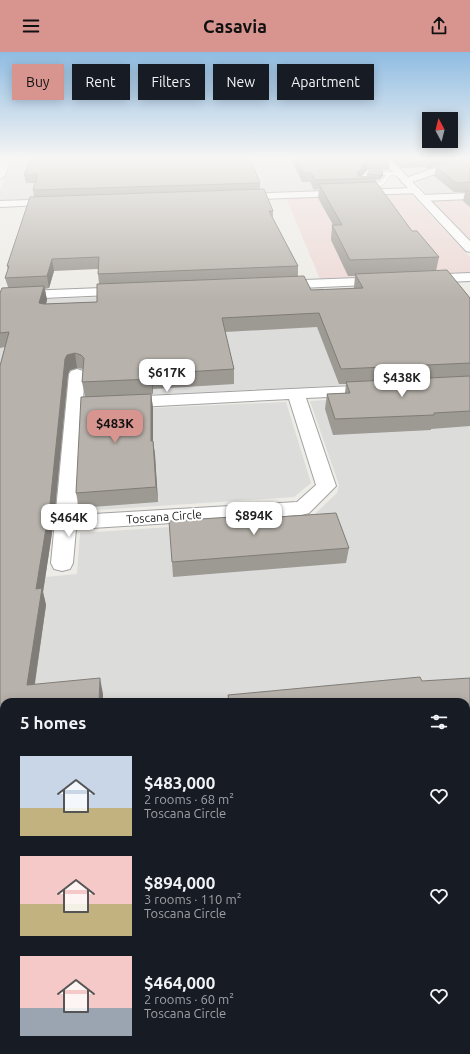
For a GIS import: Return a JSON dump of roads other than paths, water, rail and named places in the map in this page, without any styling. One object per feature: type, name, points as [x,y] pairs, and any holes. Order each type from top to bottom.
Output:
[{"type":"street","points":[[429,206],[470,248]]},
{"type":"street","points":[[412,280],[470,278]]},
{"type":"street","points":[[268,285],[397,280]]},
{"type":"street","points":[[0,296],[142,290]]},
{"type":"street","points":[[62,563],[77,374]]},
{"type":"street","points":[[74,405],[391,389]]},
{"type":"street","name":"Toscana Circle","points":[[66,523],[302,508],[326,486],[296,394]]}]
